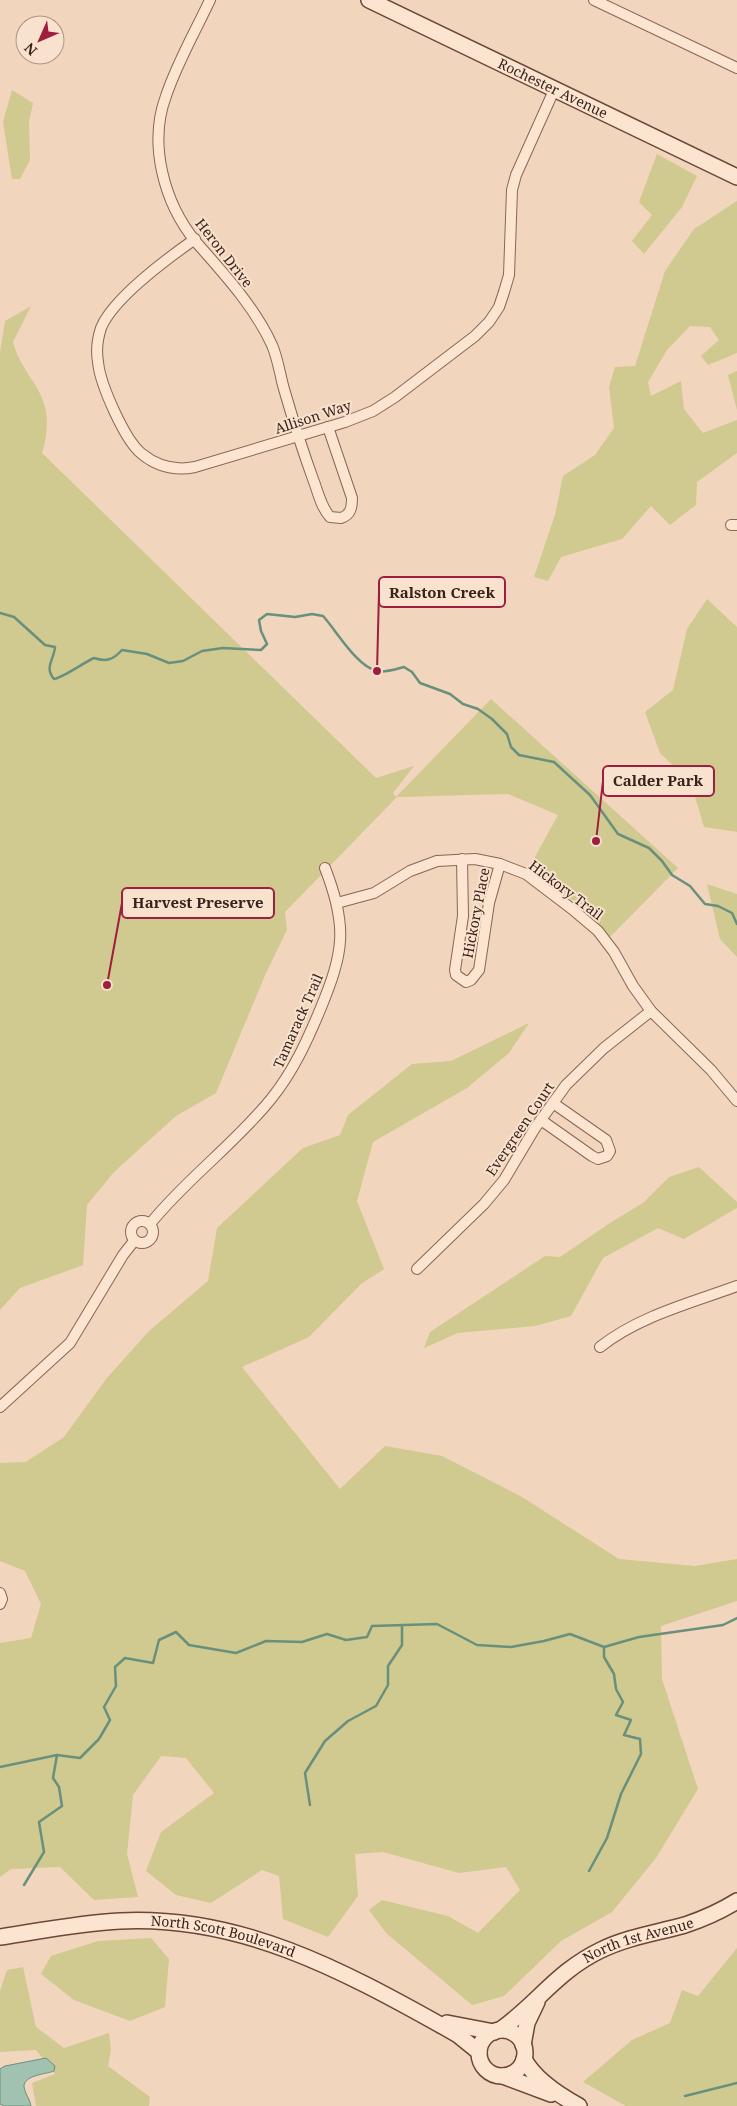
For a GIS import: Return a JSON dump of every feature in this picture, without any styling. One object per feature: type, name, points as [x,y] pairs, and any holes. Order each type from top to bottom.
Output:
[{"type":"main road","name":"Rochester Avenue","points":[[369,0],[737,177]]},
{"type":"main road","name":"North 1st Avenue","points":[[497,2031],[567,1969],[601,1950],[638,1936],[685,1925],[704,1918],[737,1901]]},
{"type":"main road","name":"North Scott Boulevard","points":[[0,1937],[87,1923],[121,1920],[203,1926],[264,1940],[296,1952],[430,2020],[458,2035],[479,2052]]},
{"type":"main road","name":"North 1st Avenue","points":[[523,2052],[527,2023],[546,1988]]},
{"type":"main road","name":"North Scott Boulevard","points":[[430,2020],[497,2031]]},
{"type":"main road","points":[[564,2098],[534,2074],[513,2033],[497,2031],[484,2038],[479,2052],[484,2067],[489,2072],[564,2098],[579,2106]]},
{"type":"main road","points":[[503,2076],[516,2071],[523,2052]]},
{"type":"street","name":"Heron Drive","points":[[210,0],[165,97],[159,131],[159,154],[163,177],[182,220],[195,240],[227,277],[273,348],[298,436],[326,512],[335,519],[342,518],[350,512],[352,498],[328,427]]},
{"type":"street","points":[[594,0],[737,68]]},
{"type":"street","name":"Allison Way","points":[[195,240],[165,260],[139,282],[102,326],[97,343],[98,364],[103,385],[127,437],[140,454],[169,468],[181,470],[195,468],[328,427],[373,411],[395,398],[474,336],[499,307],[508,275],[512,190],[516,175],[554,88]]},
{"type":"street","name":"Hickory Place","points":[[462,858],[463,916],[455,970],[456,975],[466,982],[472,980],[479,970],[489,903],[500,864]]},
{"type":"street","name":"Hickory Trail","points":[[337,903],[374,893],[422,866],[437,860],[475,859],[500,864],[526,874],[598,931],[614,952],[633,986],[651,1011],[711,1070],[737,1101]]},
{"type":"street","name":"Tamarack Trail","points":[[150,1224],[258,1114],[291,1071],[309,1035],[336,969],[339,956],[340,934],[337,903],[325,868]]},
{"type":"street","name":"Evergreen Court","points":[[418,1269],[484,1204],[504,1180],[541,1120],[580,1070],[604,1048],[651,1011]]},
{"type":"street","points":[[541,1120],[592,1156],[598,1159],[607,1156],[610,1151],[606,1140],[554,1103]]},
{"type":"street","name":"Tamarack Trail","points":[[140,1221],[150,1224],[153,1232],[150,1241],[143,1244],[134,1241],[131,1234],[133,1226],[140,1221]]},
{"type":"street","name":"Tamarack Trail","points":[[0,1407],[70,1343],[123,1255],[134,1241]]},
{"type":"street","points":[[600,1347],[638,1322],[737,1286]]},
{"type":"street","points":[[0,1593],[2,1600],[0,1604]]},
{"type":"shaded area","points":[[12,90],[33,103],[29,122],[30,160],[20,179],[12,179],[3,122]]},
{"type":"shaded area","points":[[657,154],[697,176],[682,207],[644,254],[632,241],[652,215],[639,202]]},
{"type":"shaded area","points":[[737,201],[737,353],[708,365],[701,356],[719,340],[710,327],[690,326],[667,350],[648,382],[651,396],[681,381],[684,409],[703,433],[737,420],[737,453],[697,482],[696,505],[670,525],[651,506],[622,539],[561,557],[548,581],[534,577],[555,515],[563,476],[595,455],[614,428],[609,387],[615,367],[635,366],[665,271],[694,229]]},
{"type":"shaded area","points":[[31,306],[13,342],[20,360],[39,391],[45,407],[47,419],[42,453],[376,778],[414,766],[393,793],[396,797],[491,699],[678,868],[610,937],[566,894],[530,866],[558,815],[508,794],[397,797],[285,912],[287,930],[266,973],[216,1093],[176,1116],[114,1172],[87,1205],[83,1265],[20,1288],[0,1310],[0,352],[5,321]]},
{"type":"shaded area","points":[[737,371],[737,410],[728,375]]},
{"type":"shaded area","points":[[707,599],[737,627],[737,832],[704,827],[691,783],[660,753],[645,712],[673,690],[687,629]]},
{"type":"shaded area","points":[[707,884],[737,894],[737,957],[720,939]]},
{"type":"shaded area","points":[[529,1023],[509,1053],[467,1088],[373,1142],[357,1201],[384,1269],[361,1284],[309,1337],[242,1367],[340,1489],[385,1446],[442,1456],[522,1497],[619,1559],[695,1566],[737,1559],[737,1601],[661,1626],[662,1679],[698,1789],[656,1858],[612,1912],[561,1941],[504,1996],[472,2005],[386,1933],[369,1910],[382,1900],[448,1916],[478,1933],[520,1890],[506,1867],[459,1873],[383,1852],[355,1854],[358,1896],[328,1937],[283,1919],[279,1876],[262,1870],[211,1903],[176,1895],[146,1871],[161,1832],[214,1793],[186,1758],[161,1756],[133,1795],[127,1854],[138,1897],[94,1900],[60,1867],[11,1869],[0,1877],[0,1643],[31,1638],[41,1604],[25,1571],[0,1561],[0,1463],[26,1462],[64,1437],[106,1379],[149,1331],[208,1281],[217,1228],[303,1148],[340,1135],[348,1115],[412,1064],[451,1061]]},
{"type":"shaded area","points":[[699,1167],[737,1202],[737,1208],[684,1239],[658,1228],[603,1258],[571,1316],[535,1326],[458,1333],[424,1348],[430,1332],[545,1256],[560,1257],[643,1203],[669,1177]]},
{"type":"shaded area","points":[[151,1938],[169,1959],[165,2007],[130,2021],[74,2000],[41,1974],[51,1956],[98,1941]]},
{"type":"shaded area","points":[[737,1948],[737,2106],[626,2106],[583,2082],[632,2040],[670,2023],[682,1990],[698,1996]]},
{"type":"shaded area","points":[[23,1967],[36,2027],[64,2048],[109,2033],[111,2050],[108,2066],[150,2097],[149,2106],[36,2106],[32,2083],[55,2074],[36,2050],[0,2052],[0,1991],[7,1970]]},
{"type":"shaded area","points":[[46,2058],[55,2066],[54,2071],[31,2077],[25,2083],[24,2087],[31,2106],[4,2106],[0,2104],[0,2069],[5,2066]]},
{"type":"waterway","points":[[0,613],[14,617],[45,645],[55,647],[50,667],[51,675],[54,679],[94,658],[109,659],[116,656],[122,650],[147,654],[169,663],[183,661],[202,651],[223,648],[261,650],[267,644],[261,631],[259,620],[267,614],[295,617],[312,614],[323,616],[347,647],[369,668],[377,671],[390,671],[404,667],[412,672],[420,683],[450,694],[463,704],[478,709],[492,719],[507,734],[511,747],[519,755],[554,762],[590,795],[618,834],[649,848],[672,875],[690,886],[705,904],[718,906],[732,913],[737,924]]},
{"type":"waterway","points":[[24,1885],[44,1852],[39,1822],[62,1806],[59,1787],[53,1778],[57,1755],[80,1758],[99,1739],[110,1720],[104,1707],[116,1686],[115,1667],[125,1658],[153,1663],[159,1640],[176,1632],[189,1645],[236,1653],[266,1641],[302,1642],[327,1634],[346,1640],[367,1637],[372,1626],[437,1624],[477,1645],[511,1647],[570,1634],[604,1647],[639,1637],[723,1625],[737,1618]]},
{"type":"waterway","points":[[310,1805],[305,1773],[325,1741],[348,1721],[376,1706],[388,1685],[388,1666],[402,1645],[402,1625]]},
{"type":"waterway","points":[[589,1871],[607,1838],[621,1794],[641,1754],[640,1739],[624,1735],[631,1720],[616,1715],[623,1702],[616,1689],[614,1674],[604,1657],[604,1647]]},
{"type":"waterway","points":[[0,1767],[57,1755]]},
{"type":"waterway","points":[[685,2096],[737,2083]]},
{"type":"place","name":"Ralston Creek","points":[[377,671]]},
{"type":"place","name":"Calder Park","points":[[596,841]]},
{"type":"place","name":"Harvest Preserve","points":[[107,985]]}]
